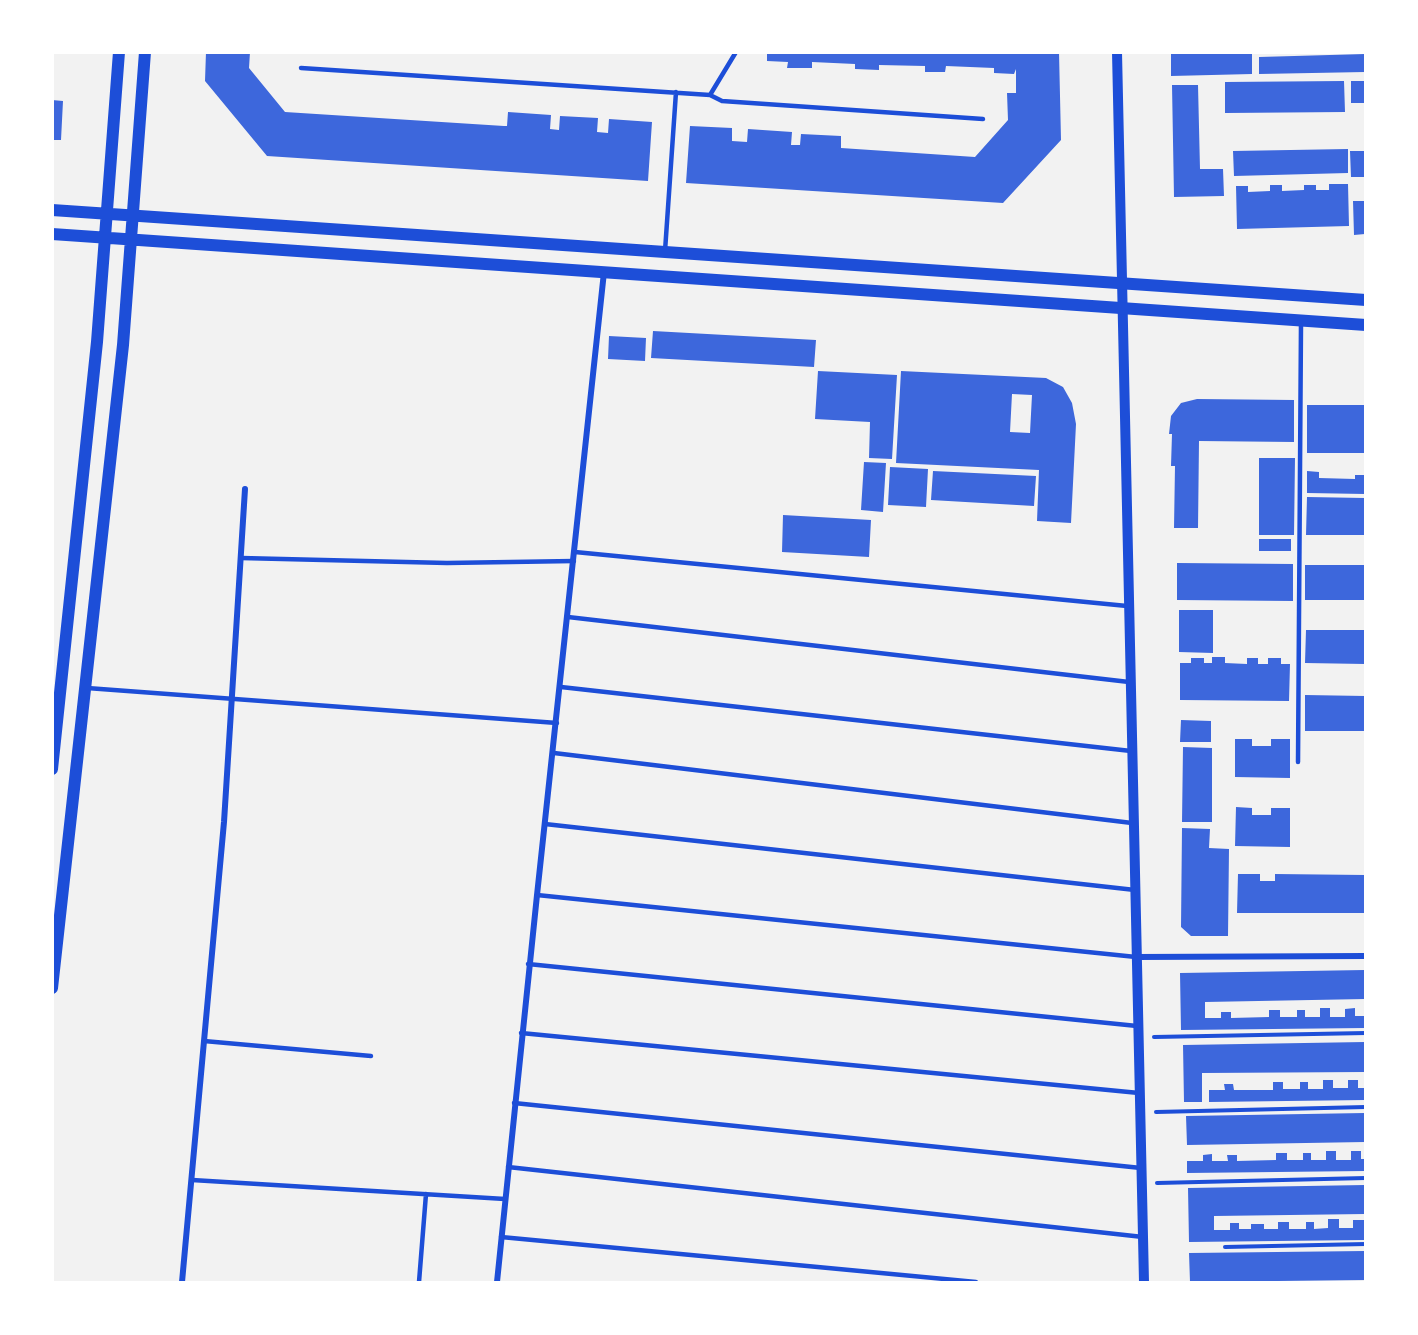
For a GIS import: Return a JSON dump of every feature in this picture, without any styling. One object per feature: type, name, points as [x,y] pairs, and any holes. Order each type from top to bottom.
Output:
[{"type":"main road","points":[[52,769],[77,555],[106,238],[119,52]]},
{"type":"main road","points":[[52,988],[87,688],[131,240],[145,52]]},
{"type":"main road","points":[[52,210],[1365,300]]},
{"type":"main road","points":[[52,234],[1365,325]]},
{"type":"street","points":[[1118,52],[1144,1282]]},
{"type":"street","points":[[497,1282],[528,964],[558,723],[604,272]]},
{"type":"street","points":[[182,1282],[224,822],[245,489]]},
{"type":"street","points":[[1137,957],[1365,956]]},
{"type":"lane","points":[[710,94],[736,52]]},
{"type":"lane","points":[[301,68],[710,94],[722,101],[983,119]]},
{"type":"lane","points":[[665,251],[676,92]]},
{"type":"lane","points":[[1298,762],[1301,320]]},
{"type":"lane","points":[[575,552],[1128,606]]},
{"type":"lane","points":[[241,558],[447,563],[574,561]]},
{"type":"lane","points":[[568,617],[1130,682]]},
{"type":"lane","points":[[561,687],[1132,751]]},
{"type":"lane","points":[[87,688],[558,723]]},
{"type":"lane","points":[[554,753],[1133,823]]},
{"type":"lane","points":[[545,824],[1135,890]]},
{"type":"lane","points":[[537,895],[1137,957]]},
{"type":"lane","points":[[528,964],[1138,1032]]},
{"type":"lane","points":[[521,1033],[1140,1093]]},
{"type":"lane","points":[[204,1041],[371,1056]]},
{"type":"lane","points":[[514,1103],[1141,1168]]},
{"type":"lane","points":[[508,1167],[1143,1237]]},
{"type":"lane","points":[[192,1180],[505,1199]]},
{"type":"lane","points":[[419,1282],[426,1194]]},
{"type":"lane","points":[[501,1237],[975,1282]]},
{"type":"path","points":[[1138,1032],[1365,1033]]},
{"type":"path","points":[[1140,1113],[1365,1107]]},
{"type":"path","points":[[1142,1184],[1365,1178]]},
{"type":"path","points":[[1225,1247],[1365,1244]]},
{"type":"building","points":[[206,52],[250,52],[249,68],[285,112],[507,126],[508,112],[551,115],[550,129],[559,130],[560,116],[598,118],[597,132],[608,133],[609,119],[652,122],[648,181],[267,156],[205,81]]},
{"type":"building","points":[[767,52],[1059,52],[1061,140],[1003,203],[686,183],[690,126],[732,128],[732,141],[747,142],[748,129],[792,132],[791,145],[800,145],[801,134],[841,136],[841,148],[975,157],[1008,120],[1007,93],[1016,93],[1016,69],[1014,74],[994,73],[994,68],[946,66],[945,72],[925,72],[925,66],[879,65],[879,70],[855,69],[855,64],[812,62],[812,68],[787,68],[788,62],[767,61]]},
{"type":"building","points":[[1171,52],[1252,52],[1252,74],[1171,76]]},
{"type":"building","points":[[1365,54],[1365,72],[1259,74],[1259,57]]},
{"type":"building","points":[[1344,81],[1345,112],[1225,113],[1225,82]]},
{"type":"building","points":[[1351,81],[1365,81],[1365,103],[1351,103]]},
{"type":"building","points":[[1172,85],[1198,85],[1200,169],[1223,169],[1224,196],[1174,197]]},
{"type":"building","points":[[52,100],[63,101],[61,140],[52,140]]},
{"type":"building","points":[[1348,149],[1348,173],[1234,176],[1233,151]]},
{"type":"building","points":[[1350,151],[1365,151],[1365,177],[1351,177]]},
{"type":"building","points":[[1329,184],[1348,184],[1349,226],[1237,229],[1236,186],[1248,186],[1248,192],[1270,191],[1270,185],[1282,185],[1282,191],[1304,190],[1304,185],[1316,185],[1316,190],[1329,190]]},
{"type":"building","points":[[1353,201],[1365,201],[1365,234],[1354,235]]},
{"type":"building","points":[[653,331],[816,340],[814,367],[651,358]]},
{"type":"building","points":[[609,336],[646,338],[645,361],[608,359]]},
{"type":"building","points":[[818,371],[897,375],[892,459],[869,458],[870,422],[815,419]]},
{"type":"building","points":[[901,371],[1046,378],[1063,387],[1072,403],[1076,424],[1071,523],[1037,521],[1039,470],[896,463]],"holes":[[[1012,394],[1032,395],[1030,433],[1010,432]]]},
{"type":"building","points":[[1197,399],[1294,400],[1294,442],[1199,441],[1198,528],[1174,528],[1175,466],[1171,466],[1172,434],[1169,434],[1171,416],[1181,403]]},
{"type":"building","points":[[1307,405],[1365,405],[1365,453],[1307,453]]},
{"type":"building","points":[[1259,458],[1295,458],[1294,535],[1259,535]]},
{"type":"building","points":[[864,462],[886,463],[883,512],[861,510]]},
{"type":"building","points":[[890,467],[928,469],[926,507],[888,505]]},
{"type":"building","points":[[933,471],[1036,476],[1034,506],[931,500]]},
{"type":"building","points":[[1307,471],[1319,472],[1319,478],[1355,479],[1355,475],[1365,475],[1365,494],[1307,493]]},
{"type":"building","points":[[1307,497],[1365,498],[1365,535],[1306,535]]},
{"type":"building","points":[[783,515],[871,520],[869,557],[782,552]]},
{"type":"building","points":[[1259,539],[1291,539],[1291,551],[1259,551]]},
{"type":"building","points":[[1177,563],[1293,564],[1293,601],[1177,600]]},
{"type":"building","points":[[1305,565],[1365,565],[1365,600],[1305,600]]},
{"type":"building","points":[[1179,610],[1213,610],[1213,653],[1179,652]]},
{"type":"building","points":[[1306,630],[1365,630],[1365,664],[1305,663]]},
{"type":"building","points":[[1212,657],[1225,657],[1225,663],[1247,664],[1247,658],[1258,658],[1258,664],[1268,664],[1268,658],[1281,658],[1281,664],[1290,664],[1289,701],[1180,700],[1180,663],[1191,663],[1191,658],[1204,658],[1204,663],[1212,663]]},
{"type":"building","points":[[1305,695],[1365,696],[1365,731],[1305,731]]},
{"type":"building","points":[[1181,720],[1211,721],[1211,742],[1180,742]]},
{"type":"building","points":[[1235,739],[1252,739],[1252,746],[1271,746],[1271,739],[1290,739],[1290,778],[1235,777]]},
{"type":"building","points":[[1183,747],[1212,748],[1212,822],[1182,822]]},
{"type":"building","points":[[1236,807],[1252,808],[1252,815],[1271,815],[1271,808],[1290,808],[1290,847],[1235,846]]},
{"type":"building","points":[[1182,828],[1210,829],[1209,848],[1229,849],[1228,936],[1191,936],[1181,927]]},
{"type":"building","points":[[1238,874],[1260,874],[1260,881],[1275,881],[1275,874],[1365,875],[1365,913],[1237,913]]},
{"type":"building","points":[[1365,970],[1365,999],[1205,1002],[1205,1018],[1221,1018],[1221,1012],[1231,1012],[1231,1018],[1269,1017],[1269,1010],[1280,1010],[1280,1017],[1297,1017],[1297,1010],[1305,1010],[1305,1017],[1320,1017],[1320,1008],[1330,1008],[1330,1017],[1345,1017],[1345,1009],[1355,1008],[1355,1016],[1365,1016],[1365,1028],[1181,1030],[1180,973]]},
{"type":"building","points":[[1365,1042],[1365,1072],[1202,1073],[1202,1102],[1184,1102],[1183,1045]]},
{"type":"building","points":[[1323,1080],[1333,1080],[1333,1088],[1348,1088],[1348,1080],[1358,1080],[1358,1088],[1365,1088],[1365,1100],[1209,1102],[1209,1090],[1225,1090],[1224,1084],[1233,1084],[1234,1090],[1273,1090],[1273,1082],[1283,1082],[1283,1089],[1300,1089],[1300,1082],[1308,1082],[1308,1089],[1323,1089]]},
{"type":"building","points":[[1365,1113],[1365,1142],[1187,1145],[1186,1116]]},
{"type":"building","points":[[1326,1151],[1336,1151],[1336,1160],[1351,1160],[1351,1151],[1361,1151],[1361,1159],[1365,1159],[1365,1171],[1187,1173],[1187,1161],[1203,1161],[1203,1155],[1212,1154],[1212,1161],[1228,1161],[1227,1155],[1237,1155],[1237,1161],[1276,1160],[1276,1153],[1287,1153],[1287,1160],[1303,1160],[1303,1153],[1311,1153],[1311,1160],[1326,1160]]},
{"type":"building","points":[[1365,1185],[1365,1214],[1214,1216],[1214,1230],[1230,1230],[1230,1223],[1239,1223],[1239,1229],[1251,1229],[1251,1224],[1264,1224],[1264,1229],[1278,1229],[1278,1222],[1289,1222],[1289,1229],[1306,1229],[1306,1222],[1314,1222],[1314,1229],[1328,1228],[1328,1219],[1339,1219],[1339,1228],[1353,1228],[1353,1220],[1364,1220],[1365,1240],[1189,1242],[1188,1188]]},
{"type":"building","points":[[1365,1251],[1365,1280],[1190,1282],[1189,1253]]}]
